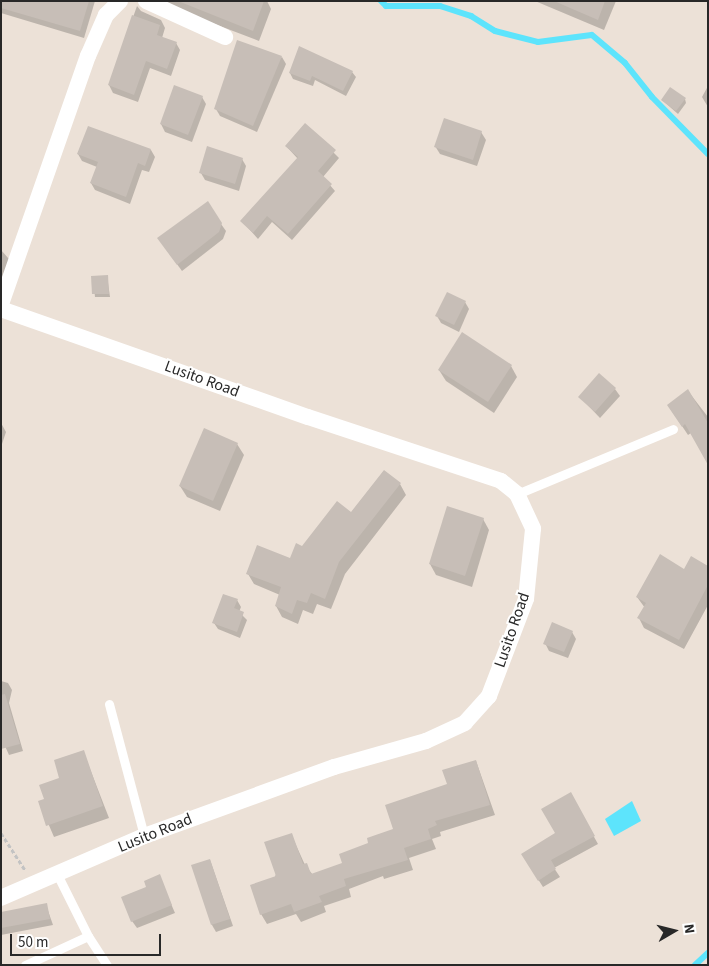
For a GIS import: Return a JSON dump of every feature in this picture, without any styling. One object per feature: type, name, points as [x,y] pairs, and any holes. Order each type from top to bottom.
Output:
[{"type":"street","points":[[1,304],[88,56],[106,15],[120,1]]},
{"type":"street","points":[[146,1],[225,37]]},
{"type":"street","name":"Lusito Road","points":[[1,308],[308,417],[501,481],[517,494],[533,528],[526,599],[489,696],[465,723],[426,742],[334,767],[144,836],[58,876],[1,898]]},
{"type":"lane","points":[[517,494],[673,429]]},
{"type":"lane","points":[[109,704],[144,836]]},
{"type":"lane","points":[[58,876],[88,936],[107,965]]},
{"type":"lane","points":[[26,965],[88,936]]},
{"type":"path","points":[[1,833],[35,884]]},
{"type":"water","points":[[632,801],[641,821],[614,836],[605,819]]},
{"type":"building","points":[[1,1],[89,1],[80,31],[1,8]]},
{"type":"building","points":[[178,1],[264,1],[253,31]]},
{"type":"building","points":[[554,1],[605,1],[598,20]]},
{"type":"building","points":[[132,15],[160,25],[157,35],[177,42],[167,69],[146,61],[134,95],[108,85]]},
{"type":"building","points":[[237,40],[282,56],[253,126],[214,109]]},
{"type":"building","points":[[299,46],[353,71],[343,91],[312,76],[310,81],[289,73]]},
{"type":"building","points":[[174,85],[203,96],[188,135],[160,124]]},
{"type":"building","points":[[670,87],[686,98],[676,111],[661,100]]},
{"type":"building","points":[[444,118],[482,131],[473,160],[434,147]]},
{"type":"building","points":[[305,123],[336,150],[318,171],[332,184],[288,234],[267,216],[253,233],[240,221],[298,157],[285,146]]},
{"type":"building","points":[[88,126],[151,149],[145,166],[138,163],[126,197],[90,183],[98,162],[77,154]]},
{"type":"building","points":[[207,146],[243,158],[235,184],[199,173]]},
{"type":"building","points":[[208,201],[222,223],[219,232],[177,265],[157,238]]},
{"type":"building","points":[[108,275],[109,294],[92,294],[91,276]]},
{"type":"building","points":[[447,292],[466,301],[454,325],[435,316]]},
{"type":"building","points":[[462,332],[512,365],[488,402],[438,370]]},
{"type":"building","points":[[599,373],[616,388],[595,412],[578,397]]},
{"type":"building","points":[[688,389],[708,423],[708,465],[685,424],[682,427],[667,405]]},
{"type":"building","points":[[204,428],[238,443],[213,501],[179,486]]},
{"type":"building","points":[[384,470],[401,483],[339,562],[325,599],[311,593],[307,603],[297,600],[292,614],[275,606],[281,587],[246,574],[257,545],[290,558],[296,543],[302,546],[337,501],[351,512]]},
{"type":"building","points":[[447,506],[484,518],[465,576],[429,564]]},
{"type":"building","points":[[660,554],[684,569],[691,556],[708,566],[708,585],[679,640],[637,618],[646,603],[636,597]]},
{"type":"building","points":[[223,594],[238,599],[234,608],[244,612],[237,632],[212,623]]},
{"type":"building","points":[[552,622],[573,631],[564,652],[543,644]]},
{"type":"building","points":[[5,694],[20,744],[1,749],[1,695]]},
{"type":"building","points":[[84,750],[103,806],[46,826],[38,801],[44,799],[39,785],[59,778],[54,760]]},
{"type":"building","points":[[476,760],[490,805],[435,821],[437,825],[428,829],[431,839],[404,848],[408,860],[344,879],[346,886],[319,896],[322,902],[294,912],[291,904],[260,915],[250,885],[276,876],[264,842],[292,833],[303,864],[307,863],[311,874],[342,863],[339,854],[368,843],[367,838],[393,829],[385,805],[447,784],[442,770]]},
{"type":"building","points":[[571,792],[595,836],[551,860],[556,869],[538,881],[521,854],[555,833],[541,809]]},
{"type":"building","points":[[210,859],[230,919],[211,925],[191,865]]},
{"type":"building","points":[[160,874],[172,905],[131,922],[121,897],[146,887],[144,881]]},
{"type":"building","points":[[47,903],[50,919],[1,928],[1,912]]},
{"type":"waterway","points":[[381,1],[386,6],[440,6],[471,16],[495,31],[538,42],[592,35],[625,63],[652,97],[708,154]]},
{"type":"waterway","points":[[695,965],[708,953]]}]
